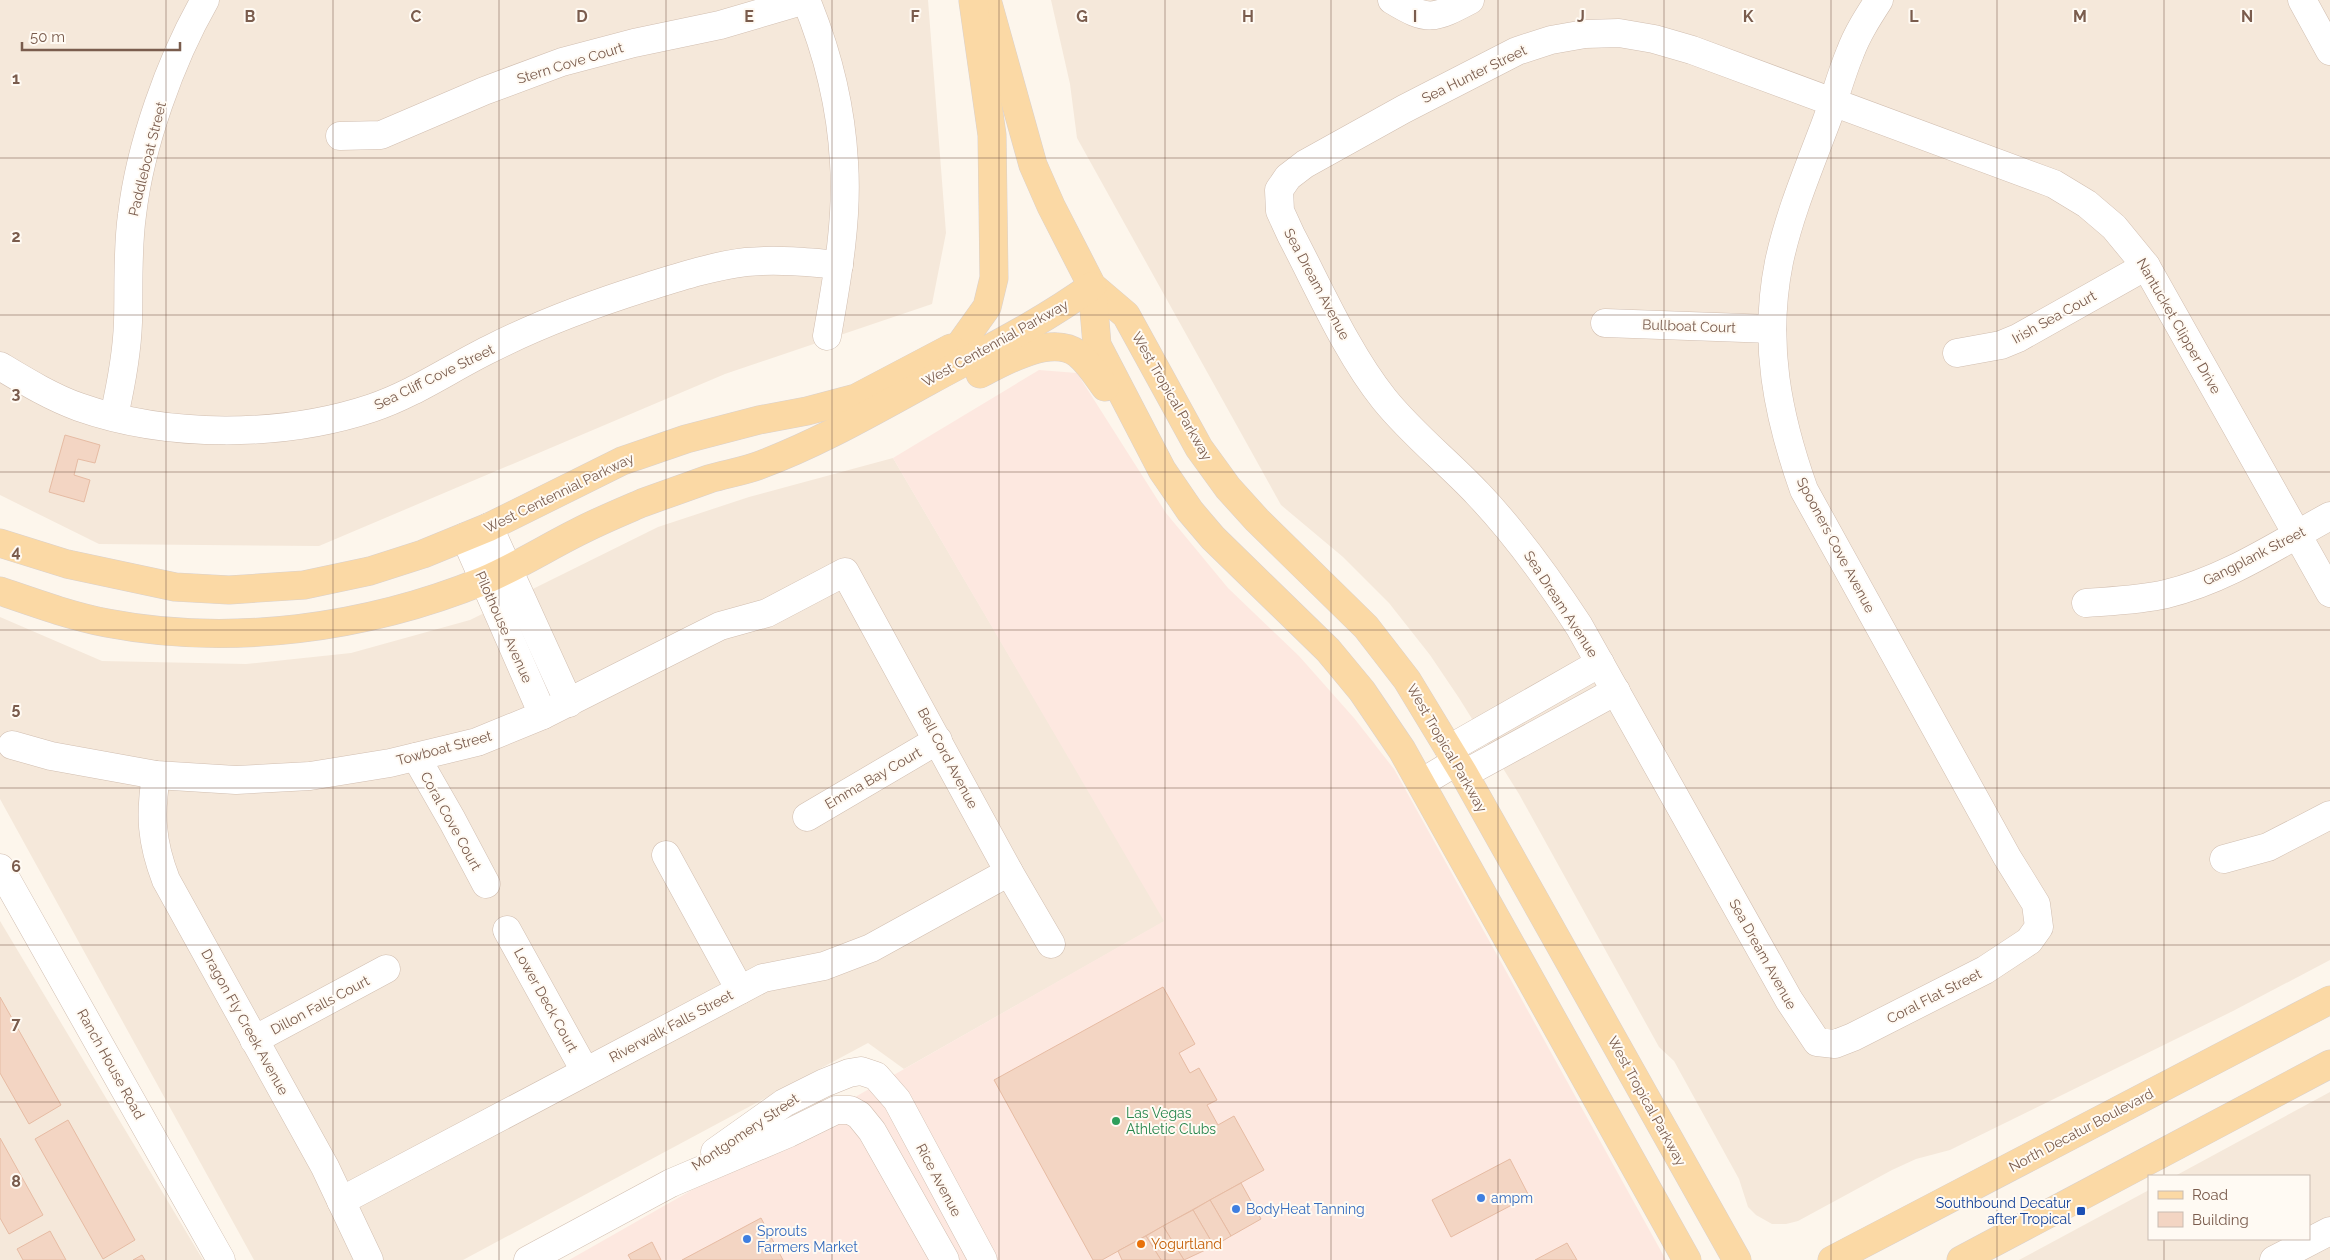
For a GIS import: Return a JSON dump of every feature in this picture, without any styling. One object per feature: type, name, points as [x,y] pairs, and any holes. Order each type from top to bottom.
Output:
[{"type":"main road","points":[[962,342],[986,307],[994,278],[992,135],[973,0]]},
{"type":"main road","name":"West Tropical Parkway","points":[[987,0],[1033,165],[1051,206],[1092,286],[1097,345],[1162,470],[1190,511],[1213,538],[1328,650],[1362,691],[1402,750],[1687,1260]]},
{"type":"main road","name":"West Centennial Parkway","points":[[0,543],[67,564],[175,587],[229,590],[304,585],[370,571],[423,554],[477,532],[622,461],[719,429],[807,411],[856,398],[1059,289],[1075,285],[1092,286]]},
{"type":"main road","name":"West Centennial Parkway","points":[[0,590],[54,609],[107,623],[171,631],[233,633],[311,627],[381,614],[442,596],[482,581],[509,570],[578,532],[642,504],[711,478],[759,465],[837,430],[1054,313],[1092,286]]},
{"type":"main road","name":"West Tropical Parkway","points":[[1092,286],[1126,315],[1200,448],[1228,488],[1257,520],[1366,627],[1407,680],[1456,762],[1737,1260]]},
{"type":"main road","points":[[759,465],[826,451],[1011,358],[1033,350],[1054,348],[1077,353],[1088,364],[1162,470]]},
{"type":"main road","name":"North Decatur Boulevard","points":[[1832,1260],[2330,1000]]},
{"type":"main road","points":[[1961,1260],[2330,1064]]},
{"type":"street","name":"Paddleboat Street","points":[[114,416],[124,374],[128,325],[132,216],[138,185],[159,102],[180,50],[205,0]]},
{"type":"street","name":"Stern Cove Court","points":[[340,136],[381,135],[484,91],[562,62],[634,43],[720,25],[806,0]]},
{"type":"street","points":[[806,0],[824,51],[838,114],[844,163],[839,265],[828,336]]},
{"type":"street","points":[[1392,0],[1422,16],[1439,15],[1470,0]]},
{"type":"street","name":"Spooners Cove Avenue","points":[[1879,0],[1863,25],[1849,54],[1788,229],[1779,262],[1772,328],[1776,385],[1783,425],[1804,490],[2007,857],[2036,904],[2040,926]]},
{"type":"street","points":[[2302,0],[2330,50]]},
{"type":"street","name":"Sea Hunter Street","points":[[1279,190],[1288,176],[1305,164],[1396,113],[1517,51],[1560,38],[1619,33],[1654,39],[1833,102]]},
{"type":"street","name":"Nantucket Clipper Drive","points":[[1833,102],[2054,184],[2087,204],[2114,227],[2146,266],[2330,593]]},
{"type":"street","name":"Sea Dream Avenue","points":[[1279,190],[1280,211],[1291,235],[1365,372],[1402,420],[1446,461],[1509,527],[1559,595],[1616,691],[1789,1000],[1817,1042]]},
{"type":"street","name":"Sea Cliff Cove Street","points":[[0,366],[34,387],[78,406],[162,426],[240,430],[310,423],[372,408],[408,393],[496,346],[557,318],[663,282],[709,269],[746,262],[782,260],[839,265]]},
{"type":"street","name":"Irish Sea Court","points":[[1957,353],[2001,345],[2018,338],[2146,266]]},
{"type":"street","name":"Bullboat Court","points":[[1605,323],[1772,328]]},
{"type":"street","name":"Gangplank Street","points":[[2086,603],[2164,594],[2194,586],[2223,575],[2330,516]]},
{"type":"street","name":"Pilothouse Avenue","points":[[477,532],[509,570],[569,702]]},
{"type":"street","name":"Pilothouse Avenue","points":[[477,532],[482,581],[543,715]]},
{"type":"street","name":"Towboat Street","points":[[12,745],[60,758],[156,775],[236,780],[274,779],[337,772],[416,757],[477,742],[543,715],[720,626],[767,614],[844,572]]},
{"type":"street","name":"Bell Cord Avenue","points":[[844,572],[1009,872],[1051,944]]},
{"type":"street","points":[[1420,783],[1456,762],[1539,698],[1600,663]]},
{"type":"street","points":[[1456,762],[1554,725],[1616,691]]},
{"type":"street","points":[[1539,698],[1554,725]]},
{"type":"street","name":"Emma Bay Court","points":[[807,817],[938,740]]},
{"type":"street","name":"Coral Cove Court","points":[[416,757],[486,884]]},
{"type":"street","name":"Dragon Fly Creek Avenue","points":[[156,775],[151,808],[159,861],[166,880],[326,1167],[370,1260]]},
{"type":"street","points":[[2224,859],[2268,847],[2330,815]]},
{"type":"street","points":[[666,855],[740,990]]},
{"type":"street","name":"Ranch House Road","points":[[0,868],[221,1260]]},
{"type":"street","name":"Riverwalk Falls Street","points":[[341,1201],[763,978],[824,966],[863,951],[1009,872]]},
{"type":"street","name":"Coral Flat Street","points":[[1817,1042],[1835,1044],[1952,988],[2013,953],[2029,941],[2040,926]]},
{"type":"street","name":"Lower Deck Court","points":[[507,930],[585,1071]]},
{"type":"street","name":"Dillon Falls Court","points":[[254,1040],[386,970]]},
{"type":"street","name":"Montgomery Street","points":[[671,1183],[784,1103],[849,1073],[861,1071],[876,1076],[897,1100]]},
{"type":"street","points":[[897,1100],[892,1105],[891,1112],[944,1258]]},
{"type":"street","name":"Rice Avenue","points":[[897,1100],[983,1260]]},
{"type":"street","name":"Montgomery Street","points":[[528,1260],[671,1183],[788,1133],[836,1110],[850,1110],[859,1115],[872,1131],[944,1258]]},
{"type":"street","points":[[2274,1260],[2330,1231]]},
{"type":"shaded area","points":[[0,0],[928,0],[946,233],[932,304],[725,374],[319,546],[99,544],[0,495]]},
{"type":"shaded area","points":[[1051,0],[2330,0],[2330,960],[2233,1011],[1950,1150],[1916,1159],[1892,1170],[1798,1221],[1786,1224],[1772,1224],[1756,1215],[1748,1207],[1739,1179],[1674,1061],[1659,1047],[1519,794],[1459,698],[1430,655],[1389,603],[1343,557],[1281,505],[1077,138],[1070,84]]},
{"type":"shaded area","points":[[1039,370],[1077,373],[1166,513],[1228,588],[1299,656],[1354,718],[1394,769],[1666,1260],[569,1260],[1164,921],[893,458]]},
{"type":"shaded area","points":[[893,458],[1165,921],[904,1069],[868,1043],[463,1260],[254,1260],[0,799],[0,617],[102,661],[246,664],[351,653],[470,620],[658,527],[749,497]]},
{"type":"shaded area","points":[[0,921],[203,1260],[0,1260]]},
{"type":"shaded area","points":[[2330,1092],[2330,1260],[2019,1260],[2148,1191],[2148,1240],[2310,1240],[2310,1175],[2177,1175]]},
{"type":"building","points":[[65,435],[100,445],[95,463],[78,459],[74,475],[90,480],[84,502],[49,492]]},
{"type":"building","name":"Las Vegas Athletic Clubs","points":[[1163,987],[1195,1044],[1179,1053],[1190,1073],[1199,1068],[1217,1100],[1207,1105],[1218,1125],[1234,1116],[1264,1170],[1102,1260],[1093,1260],[994,1080]]},
{"type":"building","points":[[0,997],[61,1105],[29,1124],[0,1073]]},
{"type":"building","points":[[68,1120],[135,1240],[103,1259],[35,1139]]},
{"type":"building","points":[[0,1138],[43,1215],[9,1234],[0,1218]]},
{"type":"building","name":"ampm","points":[[1510,1159],[1529,1196],[1451,1237],[1432,1200]]},
{"type":"building","name":"BodyHeat Tanning","points":[[1241,1183],[1261,1219],[1231,1236],[1210,1200]]},
{"type":"building","points":[[1210,1200],[1231,1236],[1214,1246],[1193,1210]]},
{"type":"building","points":[[1193,1210],[1214,1246],[1184,1260],[1163,1226]]},
{"type":"building","name":"Sprouts Farmers Market","points":[[761,1218],[783,1260],[682,1260]]},
{"type":"building","points":[[1163,1226],[1184,1260],[1161,1260],[1146,1236]]},
{"type":"building","points":[[50,1231],[66,1260],[23,1260],[17,1249]]},
{"type":"building","name":"Yogurtland","points":[[1146,1236],[1161,1260],[1122,1260],[1118,1251]]},
{"type":"building","points":[[652,1242],[661,1260],[631,1260],[628,1255]]},
{"type":"building","points":[[1567,1243],[1577,1260],[1535,1260]]},
{"type":"building","points":[[142,1255],[145,1260],[133,1260]]},
{"type":"place","name":"Las Vegas Athletic Clubs","points":[[1116,1121]]},
{"type":"place","name":"ampm","points":[[1481,1198]]},
{"type":"place","name":"BodyHeat Tanning","points":[[1236,1209]]},
{"type":"place","name":"Southbound Decatur after Tropical","points":[[2081,1211]]},
{"type":"place","name":"Sprouts Farmers Market","points":[[747,1239]]},
{"type":"place","name":"Yogurtland","points":[[1141,1244]]}]
